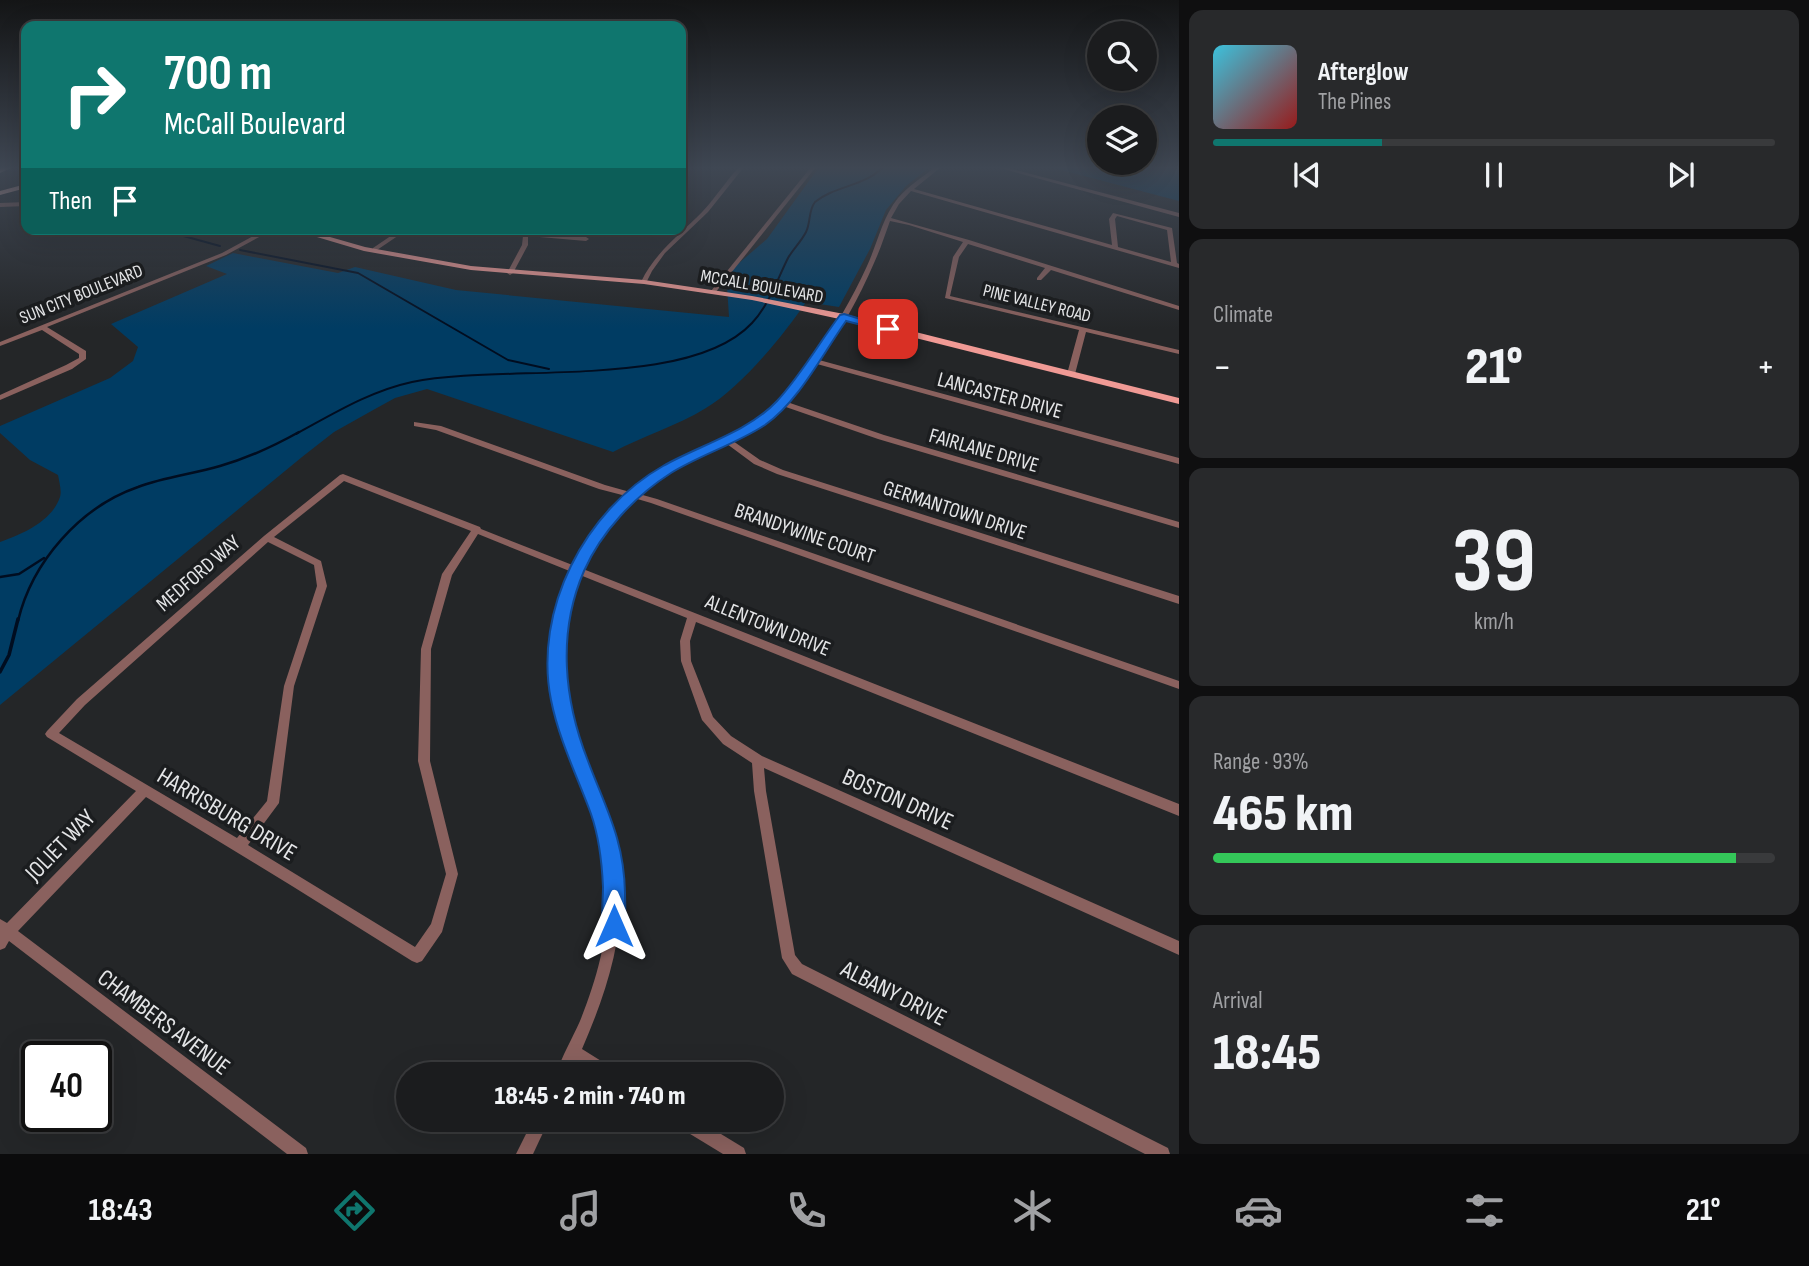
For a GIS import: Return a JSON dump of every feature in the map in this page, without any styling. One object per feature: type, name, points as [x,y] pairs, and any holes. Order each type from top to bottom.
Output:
[{"type":"main road","name":"MCCALL BOULEVARD","points":[[314,235],[364,249],[471,268],[644,282],[786,304],[1179,401]]},
{"type":"main road","name":"MCCALL BOULEVARD","points":[[338,235],[370,244],[374,249]]},
{"type":"street","points":[[713,292],[770,221]]},
{"type":"street","points":[[569,1062],[600,991],[614,926],[614,885],[608,839],[601,814],[578,761],[559,698],[557,639],[562,612],[576,569],[602,529],[632,495],[666,470],[760,422],[782,403],[844,317],[874,255],[886,221]]},
{"type":"street","points":[[894,221],[967,241],[1179,308]]},
{"type":"street","points":[[1023,221],[1176,265],[1170,229],[1140,221]]},
{"type":"street","points":[[1112,221],[1115,247]]},
{"type":"street","name":"SUN CITY BOULEVARD","points":[[0,344],[211,257],[248,235]]},
{"type":"street","name":"SUN CITY BOULEVARD","points":[[211,257],[224,254],[260,235]]},
{"type":"street","points":[[374,249],[396,235]]},
{"type":"street","points":[[510,273],[521,257],[526,235]]},
{"type":"street","points":[[546,235],[586,239]]},
{"type":"street","points":[[644,282],[650,266],[679,235]]},
{"type":"street","name":"PINE VALLEY ROAD","points":[[967,241],[956,257],[947,297],[1179,352]]},
{"type":"street","points":[[1039,279],[1049,267]]},
{"type":"street","points":[[0,398],[82,359],[83,353],[42,327]]},
{"type":"street","points":[[1071,374],[1083,330]]},
{"type":"street","name":"LANCASTER DRIVE","points":[[813,361],[1179,461]]},
{"type":"street","name":"FAIRLANE DRIVE","points":[[782,403],[881,437],[1179,525]]},
{"type":"street","name":"BRANDYWINE COURT","points":[[417,424],[438,428],[632,495],[654,500],[1179,685]]},
{"type":"street","name":"GERMANTOWN DRIVE","points":[[727,441],[757,462],[780,472],[1179,600]]},
{"type":"street","name":"ALLENTOWN DRIVE","points":[[343,477],[1179,810]]},
{"type":"street","name":"MEDFORD WAY","points":[[82,702],[267,538],[343,477]]},
{"type":"street","name":"HARRISBURG DRIVE","points":[[82,702],[51,734],[417,956],[437,928],[452,874],[424,761],[426,649],[447,574],[478,529]]},
{"type":"street","points":[[239,846],[273,803],[289,687],[323,586],[318,563],[267,538]]},
{"type":"street","name":"BOSTON DRIVE","points":[[693,616],[685,641],[686,661],[708,720],[727,740],[758,760],[1179,948]]},
{"type":"street","name":"ALBANY DRIVE","points":[[758,760],[760,791],[789,958],[797,969],[1163,1154]]},
{"type":"street","name":"JOLIET WAY","points":[[2,934],[145,790]]},
{"type":"street","name":"CHAMBERS AVENUE","points":[[2,934],[300,1154]]},
{"type":"street","points":[[574,1053],[589,1062]]},
{"type":"street","points":[[524,1154],[535,1132]]},
{"type":"street","points":[[702,1132],[738,1154]]},
{"type":"shaded area","points":[[780,221],[882,221],[870,249],[839,307],[806,302],[760,360],[733,388],[706,408],[613,452],[427,389],[395,398],[334,432],[0,705],[0,542],[27,531],[44,520],[56,505],[61,492],[58,475],[30,460],[0,433],[0,426],[110,378],[133,361],[138,347],[111,324],[227,274],[206,266],[233,253],[338,273],[355,267],[456,290],[729,317],[727,286],[731,270],[767,239]]},
{"type":"waterway","points":[[296,434],[367,397],[412,382],[494,374],[640,367],[685,358],[723,344],[752,323],[763,308],[788,258],[806,232],[809,221]]},
{"type":"waterway","points":[[180,235],[220,246]]},
{"type":"waterway","points":[[240,250],[358,273],[508,360],[549,369]]},
{"type":"waterway","points":[[18,621],[34,578],[47,558],[61,539],[97,508],[138,487],[230,463],[299,432]]},
{"type":"waterway","points":[[0,577],[19,574],[44,558]]},
{"type":"waterway","points":[[0,672],[9,655],[18,619]]},
{"type":"route","points":[[614,926],[614,885],[608,839],[601,814],[567,730],[559,698],[557,639],[562,612],[576,569],[616,511],[650,480],[760,422],[782,403],[844,317],[888,329]]}]
